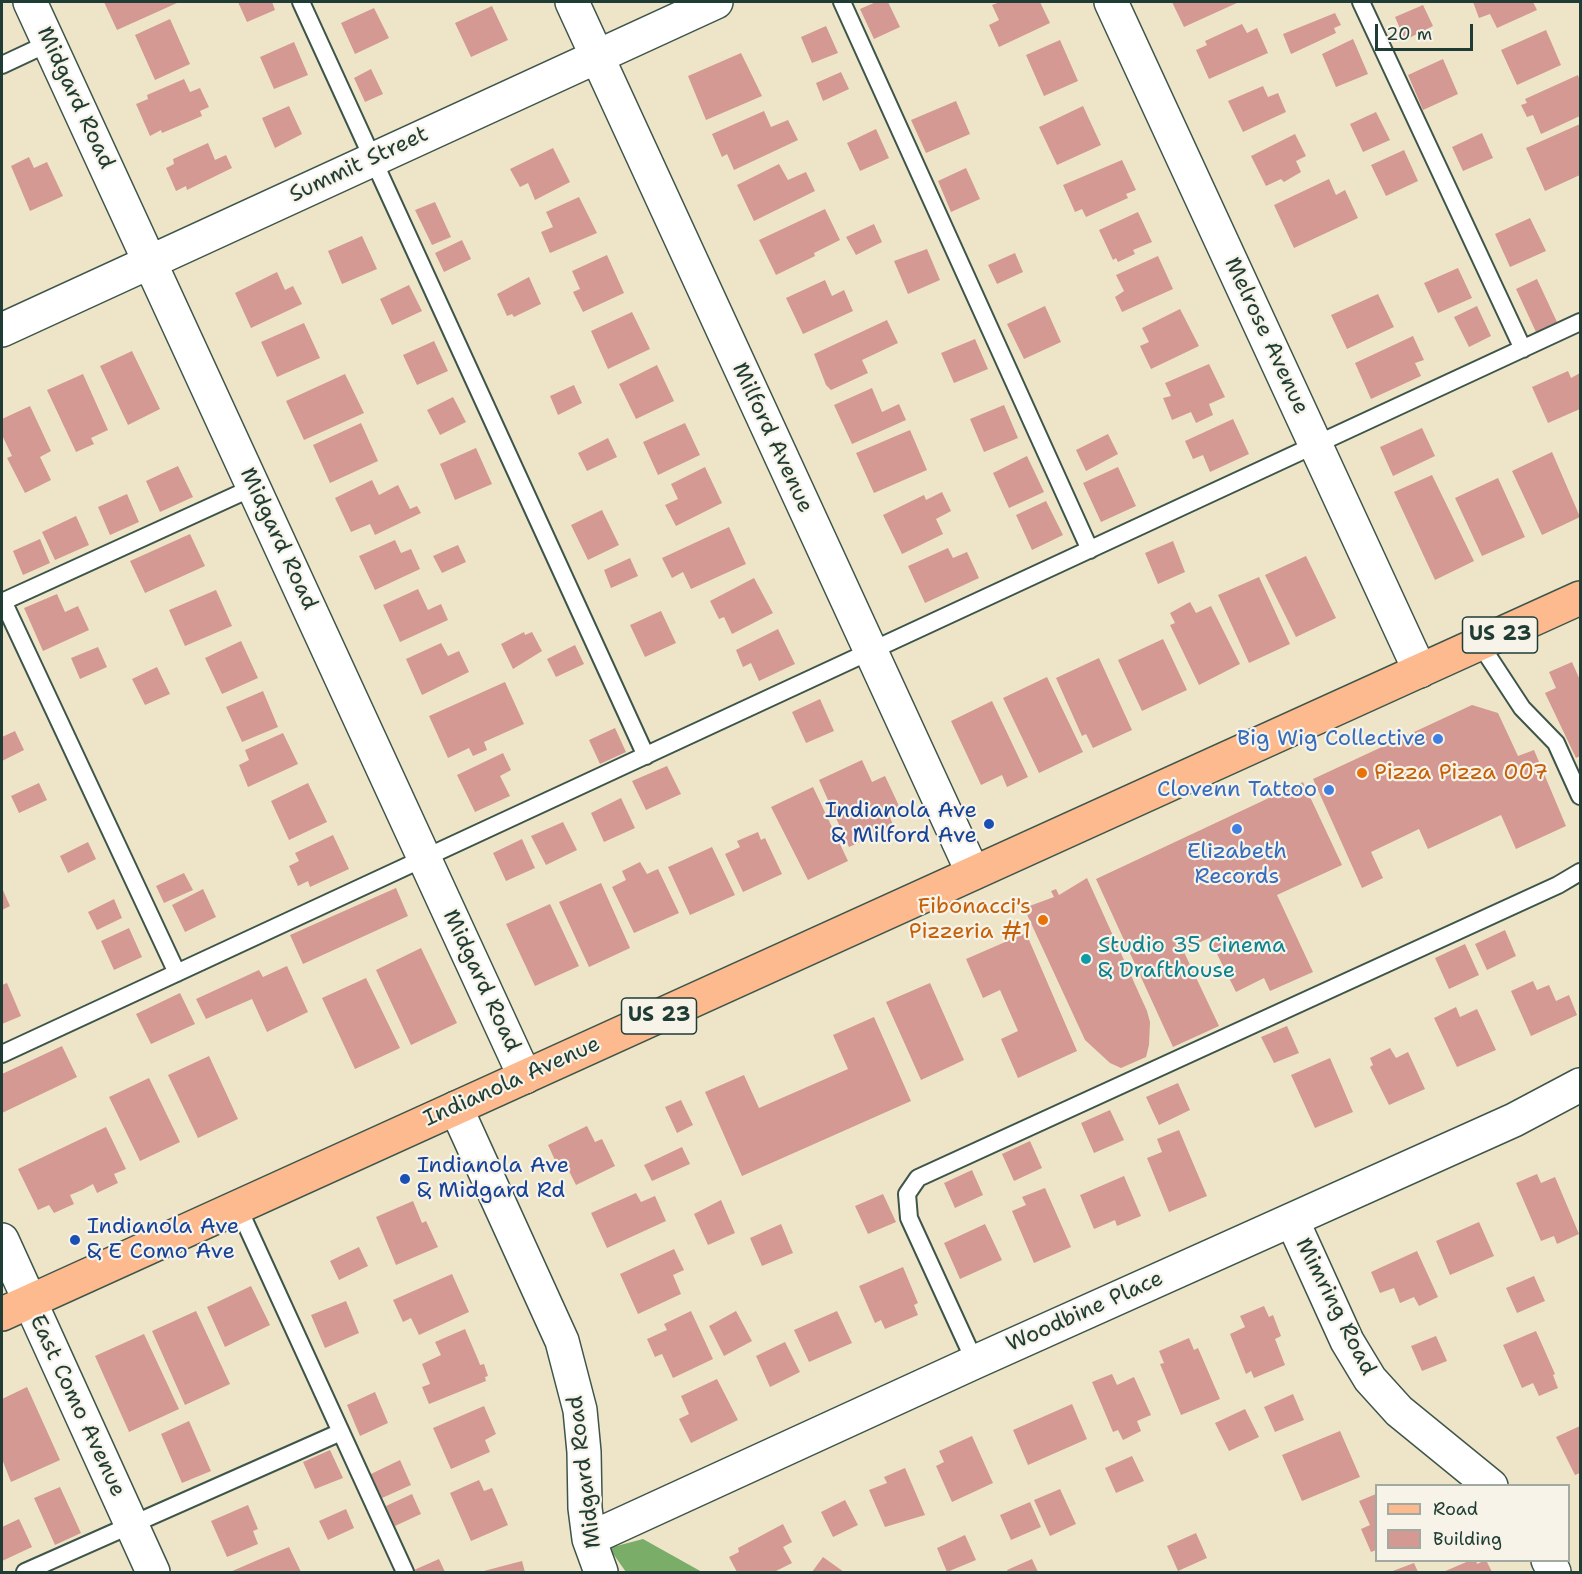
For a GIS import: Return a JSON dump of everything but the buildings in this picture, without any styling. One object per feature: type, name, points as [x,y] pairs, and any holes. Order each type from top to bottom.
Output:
[{"type":"main road","name":"Indianola Avenue","points":[[16,1308],[1581,598]]},
{"type":"street","name":"Midgard Road","points":[[30,2],[525,1077]]},
{"type":"street","name":"Milford Avenue","points":[[572,2],[973,873]]},
{"type":"street","name":"Summit Street","points":[[2,330],[716,2]]},
{"type":"street","name":"Melrose Avenue","points":[[1111,2],[1420,671]]},
{"type":"street","name":"Woodbine Place","points":[[589,1539],[975,1362],[1514,1120],[1581,1085]]},
{"type":"street","name":"Midgard Road","points":[[456,1108],[565,1352],[580,1410],[589,1539],[601,1572]]},
{"type":"street","name":"Mimring Road","points":[[1292,1220],[1347,1341],[1370,1379],[1399,1412],[1490,1484]]},
{"type":"street","name":"East Como Avenue","points":[[2,1240],[16,1308],[132,1525],[153,1572]]},
{"type":"lane","points":[[301,2],[646,756]]},
{"type":"lane","points":[[842,2],[1090,550]]},
{"type":"lane","points":[[1360,2],[1523,349]]},
{"type":"lane","points":[[2,65],[49,43]]},
{"type":"lane","points":[[2,1054],[1581,322]]},
{"type":"lane","points":[[177,973],[2,601],[254,487]]},
{"type":"lane","points":[[1480,644],[1522,708],[1556,743],[1581,796]]},
{"type":"lane","points":[[975,1362],[909,1218],[906,1194],[918,1178],[1558,885],[1581,872]]},
{"type":"lane","points":[[238,1207],[405,1572]]},
{"type":"lane","points":[[25,1572],[341,1431]]},
{"type":"green space","points":[[643,1539],[702,1572],[626,1572],[609,1548]]},
{"type":"place","name":"Big Wig Collective","points":[[1438,739]]},
{"type":"place","name":"Pizza Pizza 007","points":[[1362,773]]},
{"type":"place","name":"Clovenn Tattoo","points":[[1329,790]]},
{"type":"place","name":"Indianola Ave & Milford Ave","points":[[989,824]]},
{"type":"place","name":"Elizabeth Records","points":[[1237,829]]},
{"type":"place","name":"Fibonacci's Pizzeria #1","points":[[1043,920]]},
{"type":"place","name":"Studio 35 Cinema & Drafthouse","points":[[1086,959]]},
{"type":"place","name":"Indianola Ave & Midgard Rd","points":[[405,1179]]},
{"type":"place","name":"Indianola Ave & E Como Ave","points":[[75,1240]]}]
